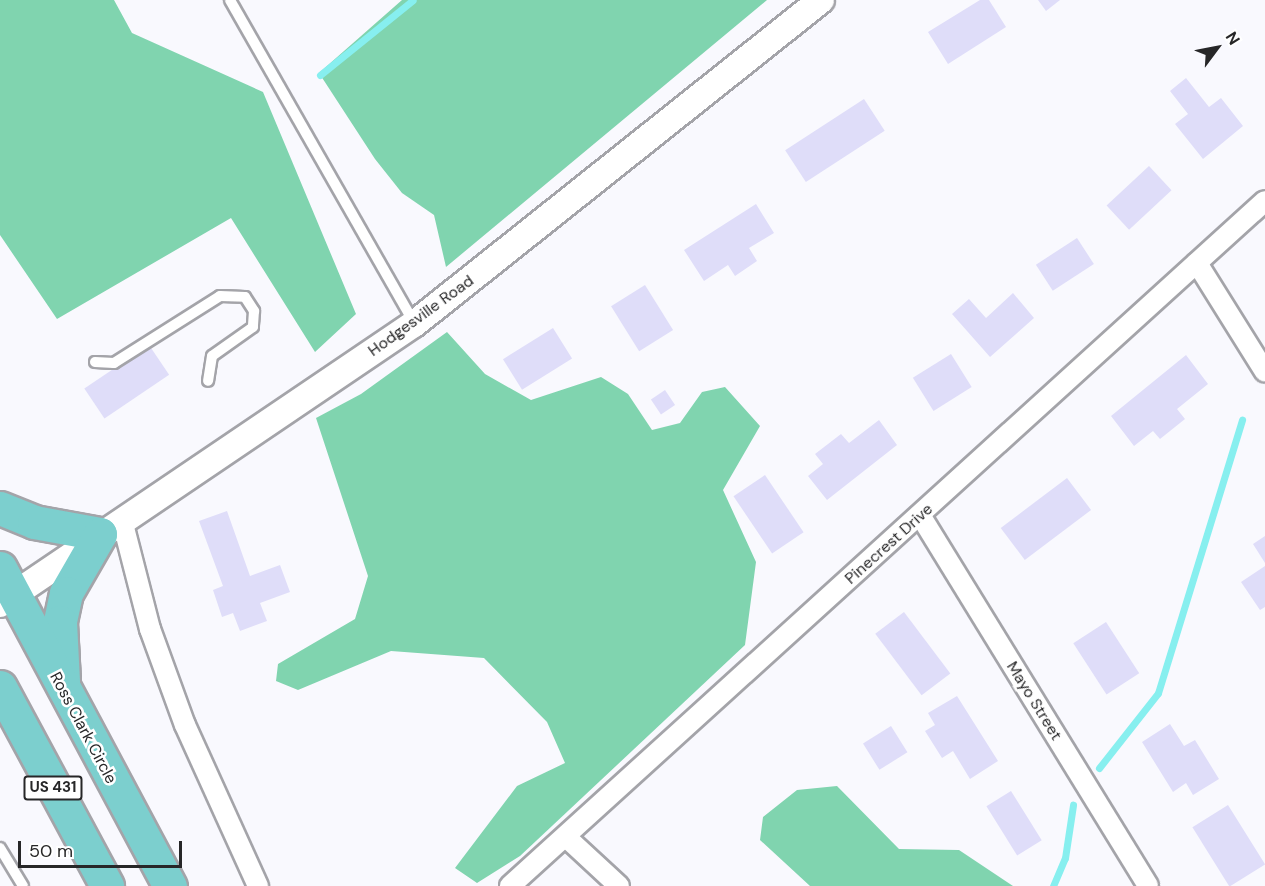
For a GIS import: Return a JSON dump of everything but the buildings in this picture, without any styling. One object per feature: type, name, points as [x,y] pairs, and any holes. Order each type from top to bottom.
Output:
[{"type":"highway","points":[[0,508],[34,522],[111,527]]},
{"type":"highway","points":[[63,693],[60,622],[66,593],[111,527]]},
{"type":"highway","name":"Ross Clark Circle","points":[[4,589],[170,886]]},
{"type":"highway","name":"US 431","points":[[0,687],[13,727],[107,886]]},
{"type":"street","name":"Hodgesville Road","points":[[4,589],[111,527],[414,324],[821,0]]},
{"type":"street","name":"Pinecrest Drive","points":[[510,886],[1265,201]]},
{"type":"street","points":[[1197,263],[1265,372]]},
{"type":"street","name":"Mayo Street","points":[[921,515],[1148,886]]},
{"type":"street","points":[[111,527],[185,725],[258,886]]},
{"type":"street","points":[[566,837],[620,886]]},
{"type":"lane","points":[[230,0],[414,324]]},
{"type":"lane","points":[[95,362],[114,363],[220,296],[245,297],[254,311],[253,327],[212,356],[208,381]]},
{"type":"lane","points":[[0,848],[23,886]]},
{"type":"green space","points":[[0,0],[114,0],[132,33],[263,92],[356,314],[315,352],[231,218],[57,319],[0,235]]},
{"type":"green space","points":[[402,0],[767,0],[446,267],[434,215],[402,193],[375,159],[319,73]]},
{"type":"green space","points":[[447,332],[485,374],[531,400],[601,377],[628,394],[652,430],[680,423],[702,392],[725,387],[760,426],[723,490],[756,562],[745,645],[520,856],[477,883],[455,868],[517,786],[565,763],[547,722],[484,658],[391,651],[298,690],[276,681],[278,664],[355,619],[368,576],[316,418],[361,394]]},
{"type":"green space","points":[[837,786],[899,849],[959,850],[1013,886],[810,886],[760,840],[763,817],[797,790]]},
{"type":"waterway","points":[[320,75],[413,0]]},
{"type":"waterway","points":[[1099,768],[1158,693],[1242,420]]},
{"type":"waterway","points":[[1053,886],[1065,858],[1073,805]]}]
